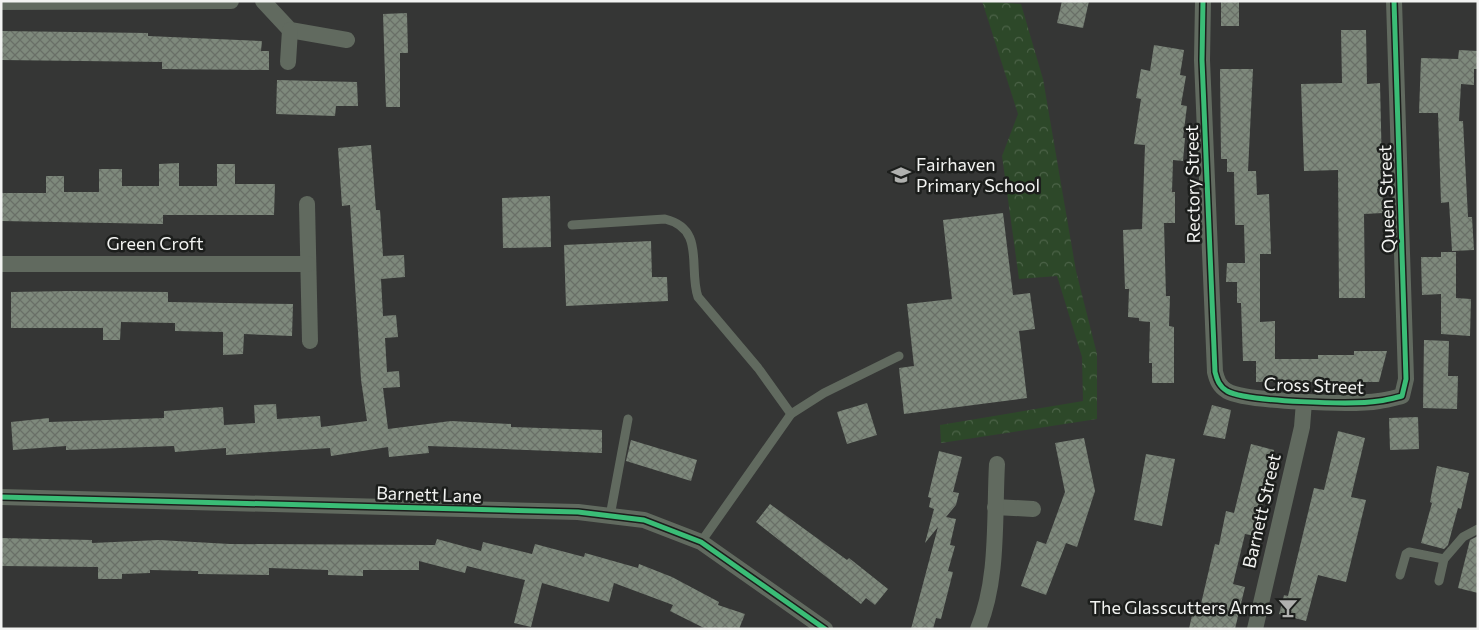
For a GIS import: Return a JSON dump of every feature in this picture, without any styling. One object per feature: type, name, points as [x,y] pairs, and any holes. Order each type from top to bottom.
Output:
[{"type":"street","points":[[1,2],[231,1]]},
{"type":"street","points":[[263,1],[290,30],[347,40]]},
{"type":"street","name":"Rectory Street","points":[[1203,1],[1202,60],[1215,372],[1218,384],[1226,391]]},
{"type":"street","name":"Queen Street","points":[[1394,1],[1406,379],[1402,396]]},
{"type":"street","points":[[288,62],[290,30]]},
{"type":"street","points":[[307,204],[310,341]]},
{"type":"street","name":"Green Croft","points":[[1,264],[308,264]]},
{"type":"street","name":"Cross Street","points":[[1226,391],[1240,396],[1304,402],[1378,402],[1402,396]]},
{"type":"street","name":"Barnett Street","points":[[1255,629],[1302,428],[1304,402]]},
{"type":"street","points":[[978,629],[983,618],[992,567],[997,464]]},
{"type":"street","name":"Barnett Lane","points":[[1,497],[578,512],[644,520],[700,542],[825,629]]},
{"type":"street","points":[[995,507],[1032,509]]},
{"type":"lane","points":[[572,225],[665,219],[674,221],[683,228],[694,247],[694,286],[698,297],[758,368],[791,414]]},
{"type":"lane","points":[[700,542],[791,414],[824,393],[899,356]]},
{"type":"lane","points":[[610,516],[628,419]]},
{"type":"lane","points":[[1439,581],[1444,559],[1463,537],[1478,529]]},
{"type":"lane","points":[[1400,575],[1406,554],[1409,552],[1444,559]]},
{"type":"green space","points":[[982,1],[1021,4],[1043,79],[1076,271],[1097,354],[1097,419],[941,443],[940,425],[1083,401],[1082,357],[1057,276],[1019,279],[1002,156],[1018,114]]},
{"type":"building","points":[[1062,1],[1089,1],[1083,28],[1057,23]]},
{"type":"building","points":[[1221,1],[1239,1],[1239,26],[1221,26]]},
{"type":"building","points":[[407,13],[408,53],[400,53],[400,107],[386,107],[383,14]]},
{"type":"building","points":[[1341,30],[1366,30],[1367,84],[1380,83],[1383,213],[1364,214],[1365,298],[1339,298],[1338,170],[1304,171],[1301,84],[1342,83]]},
{"type":"building","points":[[1,31],[148,33],[148,36],[262,41],[261,51],[269,51],[269,70],[162,69],[162,62],[1,60]]},
{"type":"building","points":[[1154,45],[1184,50],[1180,75],[1186,76],[1181,105],[1187,106],[1183,138],[1185,138],[1183,161],[1173,160],[1172,192],[1175,192],[1175,223],[1164,223],[1166,296],[1170,296],[1169,326],[1174,327],[1174,383],[1152,383],[1152,363],[1149,363],[1150,322],[1128,317],[1129,289],[1125,289],[1123,230],[1142,229],[1145,145],[1134,144],[1141,99],[1136,98],[1141,69],[1150,71]]},
{"type":"building","points":[[1459,50],[1478,51],[1478,69],[1474,69],[1474,85],[1461,84],[1459,121],[1463,121],[1468,217],[1472,217],[1474,250],[1452,251],[1449,202],[1441,203],[1438,113],[1419,113],[1421,58],[1458,59]]},
{"type":"building","points":[[1220,69],[1253,69],[1248,171],[1256,171],[1257,195],[1269,194],[1271,254],[1260,254],[1260,322],[1275,321],[1275,359],[1318,359],[1318,355],[1354,355],[1354,351],[1387,351],[1379,382],[1256,382],[1256,361],[1243,361],[1241,303],[1237,303],[1237,282],[1226,282],[1227,263],[1245,263],[1244,225],[1235,225],[1234,172],[1227,172],[1227,159],[1221,159]]},
{"type":"building","points":[[277,80],[357,82],[358,106],[336,106],[335,116],[276,114]]},
{"type":"building","points":[[371,145],[376,210],[380,210],[383,256],[404,255],[405,277],[381,279],[383,316],[396,315],[398,337],[385,338],[387,372],[399,371],[400,387],[383,388],[388,429],[451,421],[511,424],[511,427],[602,430],[602,453],[428,446],[429,453],[389,457],[388,447],[331,456],[330,448],[226,455],[226,448],[175,452],[174,446],[66,450],[66,446],[13,450],[11,422],[49,418],[49,422],[164,418],[164,411],[223,407],[224,425],[255,423],[254,405],[276,404],[277,419],[320,416],[321,427],[367,421],[361,380],[350,205],[342,206],[338,148]]},
{"type":"building","points":[[179,163],[179,186],[217,186],[217,164],[235,164],[235,184],[275,184],[274,215],[163,215],[163,224],[1,221],[1,193],[46,193],[46,176],[64,176],[64,192],[99,192],[99,169],[122,169],[122,186],[159,186],[159,164]]},
{"type":"building","points":[[550,196],[551,247],[503,248],[502,198]]},
{"type":"building","points":[[1003,213],[1013,295],[1030,293],[1035,329],[1019,331],[1027,398],[904,414],[899,368],[914,366],[907,304],[952,299],[943,220]]},
{"type":"building","points":[[651,241],[652,277],[667,277],[668,301],[566,306],[564,245]]},
{"type":"building","points":[[1441,252],[1456,252],[1456,298],[1471,299],[1470,336],[1441,334],[1441,294],[1422,295],[1421,257],[1441,257]]},
{"type":"building","points":[[11,292],[168,292],[168,302],[293,304],[292,336],[244,334],[243,354],[223,355],[223,332],[175,331],[175,323],[121,322],[120,340],[103,340],[103,328],[11,328]]},
{"type":"building","points":[[1424,340],[1449,341],[1448,376],[1458,376],[1457,409],[1423,408]]},
{"type":"building","points":[[867,403],[877,435],[847,444],[837,412]]},
{"type":"building","points":[[1212,405],[1231,410],[1225,439],[1203,435]]},
{"type":"building","points":[[1418,417],[1419,449],[1390,450],[1389,418]]},
{"type":"building","points":[[1338,431],[1365,438],[1351,497],[1366,500],[1346,582],[1318,575],[1306,621],[1279,614],[1284,595],[1288,596],[1314,488],[1324,490]]},
{"type":"building","points":[[1084,438],[1095,491],[1077,547],[1066,543],[1046,595],[1021,586],[1037,541],[1046,544],[1065,492],[1055,443]]},
{"type":"building","points":[[631,440],[697,460],[691,481],[626,461]]},
{"type":"building","points":[[1251,444],[1274,450],[1256,536],[1245,534],[1233,584],[1245,587],[1235,629],[1189,629],[1194,606],[1200,608],[1215,544],[1219,545],[1226,511],[1234,513]]},
{"type":"building","points":[[939,451],[962,457],[953,492],[959,493],[956,505],[946,517],[956,519],[950,545],[955,546],[948,571],[953,572],[941,619],[936,618],[933,629],[911,629],[938,527],[925,543],[934,509],[929,507],[931,498],[928,497]]},
{"type":"building","points":[[1146,454],[1175,459],[1162,526],[1134,520]]},
{"type":"building","points":[[1437,466],[1469,473],[1461,509],[1458,508],[1448,545],[1444,549],[1421,543],[1432,503],[1430,502]]},
{"type":"building","points":[[770,504],[847,560],[849,558],[888,589],[875,605],[866,598],[861,604],[756,522]]},
{"type":"building","points":[[1478,536],[1478,593],[1458,588],[1470,540]]},
{"type":"building","points":[[1,538],[92,540],[92,543],[159,540],[230,544],[435,545],[437,539],[481,551],[483,542],[532,554],[535,544],[584,557],[585,553],[638,568],[639,564],[672,577],[719,602],[718,605],[745,614],[739,629],[706,629],[670,611],[673,605],[614,583],[609,602],[542,583],[531,627],[514,623],[525,580],[467,566],[465,573],[419,561],[419,570],[363,570],[363,576],[328,575],[328,570],[269,568],[269,575],[198,574],[198,571],[150,570],[150,573],[122,574],[122,579],[98,579],[98,567],[1,566]]},
{"type":"cycle path","points":[[1203,1],[1202,60],[1215,372],[1217,378],[1224,389],[1238,395],[1301,402],[1348,403],[1388,400],[1402,396],[1406,379],[1394,1]]},
{"type":"cycle path","points":[[1,497],[578,512],[644,520],[701,542],[825,629]]},
{"type":"place","name":"Fairhaven Primary School","points":[[901,175]]},
{"type":"place","name":"The Glasscutters Arms","points":[[1288,608]]}]
